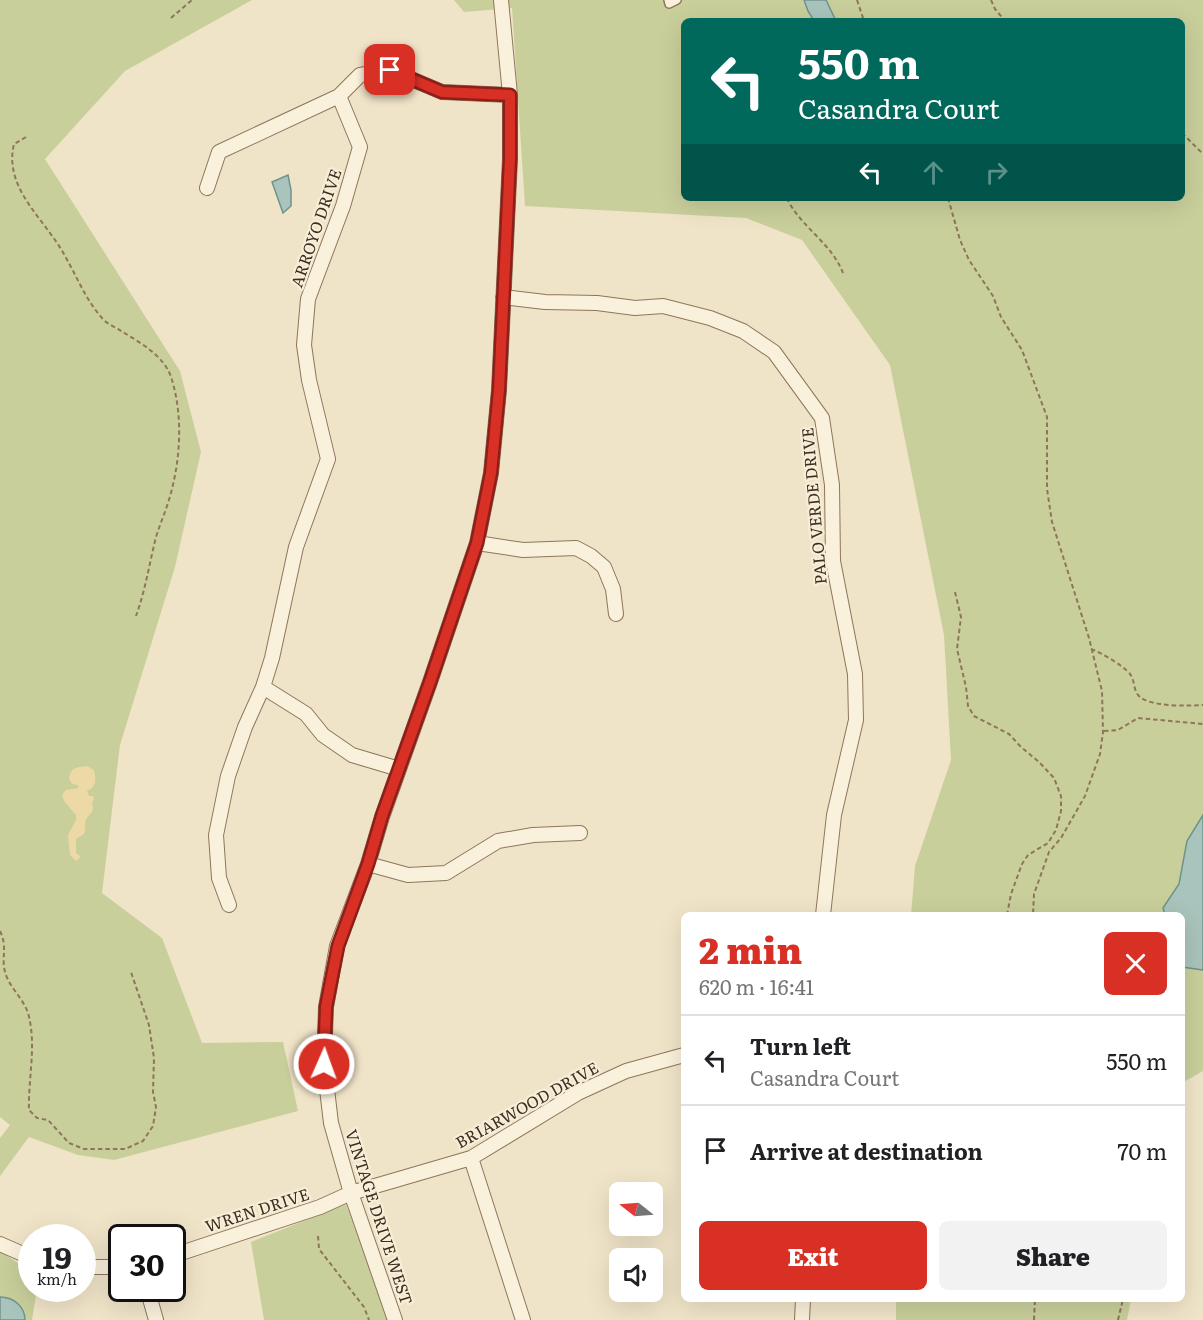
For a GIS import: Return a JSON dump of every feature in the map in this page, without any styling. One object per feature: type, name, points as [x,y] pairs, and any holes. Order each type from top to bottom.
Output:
[{"type":"street","name":"VINTAGE DRIVE WEST","points":[[395,1320],[351,1193],[331,1123],[324,1064],[326,1007],[338,946],[477,543],[491,473],[499,390],[510,159],[510,95],[501,0]]},
{"type":"street","points":[[207,188],[219,152],[339,96],[360,75],[390,70],[442,92],[510,95]]},
{"type":"street","name":"ARROYO DRIVE","points":[[229,905],[219,878],[216,835],[228,776],[244,727],[263,687],[272,658],[296,547],[328,459],[309,380],[304,345],[308,299],[343,206],[360,147],[339,96]]},
{"type":"street","name":"PALO VERDE DRIVE","points":[[503,297],[544,302],[597,303],[635,308],[663,306],[710,318],[743,331],[774,352],[822,418],[832,485],[833,561],[855,674],[856,720],[834,815],[823,912]]},
{"type":"street","points":[[477,543],[524,550],[576,548],[591,556],[604,567],[613,590],[616,614]]},
{"type":"street","points":[[263,687],[306,714],[323,735],[352,754],[399,769]]},
{"type":"street","points":[[368,864],[408,875],[446,873],[498,841],[533,835],[580,833]]},
{"type":"street","name":"BRIARWOOD DRIVE","points":[[351,1193],[471,1158],[578,1093],[626,1071],[681,1056]]},
{"type":"street","points":[[471,1158],[523,1320]]},
{"type":"street","name":"WREN DRIVE","points":[[186,1251],[320,1207],[351,1193]]},
{"type":"street","points":[[0,1244],[18,1252]]},
{"type":"street","points":[[151,1302],[156,1320]]},
{"type":"street","points":[[802,1320],[803,1302]]},
{"type":"lane","points":[[668,0],[669,4],[677,0]]},
{"type":"path","points":[[171,18],[192,0]]},
{"type":"path","points":[[857,0],[863,18]]},
{"type":"path","points":[[991,0],[1002,18]]},
{"type":"path","points":[[26,136],[14,144],[11,159],[14,176],[25,198],[65,255],[76,280],[103,320],[135,340],[165,363],[174,388],[180,422],[174,479],[154,544],[136,616]]},
{"type":"path","points":[[1185,136],[1203,154]]},
{"type":"path","points":[[788,201],[791,208],[831,252],[843,273]]},
{"type":"path","points":[[949,201],[960,240],[969,261],[993,296],[1001,317],[1022,350],[1047,417],[1047,489],[1052,522],[1102,691],[1103,732],[1100,754],[1085,796],[1061,838],[1049,852],[1034,894],[1034,912]]},
{"type":"path","points":[[956,592],[961,617],[957,650],[968,706],[974,716],[1009,734],[1039,762],[1054,778],[1061,796],[1062,811],[1056,830],[1048,843],[1028,855],[1022,864],[1011,894],[1008,912]]},
{"type":"path","points":[[1091,649],[1099,652],[1131,675],[1139,697],[1148,701],[1173,705],[1203,705]]},
{"type":"path","points":[[1103,732],[1118,730],[1138,718],[1203,724]]},
{"type":"path","points":[[0,931],[6,945],[6,973],[28,1013],[31,1030],[33,1052],[28,1089],[29,1110],[37,1118],[48,1120],[69,1143],[84,1149],[124,1149],[143,1141],[153,1126],[156,1107],[153,1092],[154,1058],[149,1025],[131,972]]},
{"type":"path","points":[[318,1236],[319,1250],[364,1307],[369,1320]]},
{"type":"path","points":[[1034,1320],[1035,1302]]},
{"type":"path","points":[[1118,1320],[1122,1302]]},
{"type":"green space","points":[[0,0],[252,0],[125,71],[45,159],[180,371],[201,452],[175,567],[120,745],[102,893],[162,938],[202,1043],[283,1042],[298,1111],[114,1160],[78,1155],[29,1137],[0,1176],[0,1138],[10,1125],[0,1117]]},
{"type":"green space","points":[[454,0],[1203,0],[1203,1071],[1185,1081],[1185,912],[911,912],[915,866],[951,760],[944,635],[890,365],[802,240],[746,218],[525,206],[512,8],[464,12]]},
{"type":"green space","points":[[346,1204],[389,1320],[264,1320],[251,1242]]},
{"type":"green space","points":[[0,1251],[18,1263],[18,1302],[35,1302],[32,1320],[0,1320]]},
{"type":"green space","points":[[896,1302],[1130,1302],[1127,1320],[896,1320]]},
{"type":"sand","points":[[87,766],[94,770],[95,777],[94,785],[87,791],[94,799],[93,809],[85,822],[84,834],[76,839],[76,853],[81,857],[76,861],[70,855],[68,835],[76,820],[76,815],[64,801],[62,795],[66,790],[78,788],[78,785],[72,784],[69,779],[72,770]]},
{"type":"water","points":[[804,0],[826,0],[835,18],[812,18]]},
{"type":"water","points":[[288,175],[291,206],[283,213],[272,182]]},
{"type":"water","points":[[1203,815],[1203,970],[1185,967],[1185,912],[1164,912],[1163,908],[1179,884],[1187,841]]},
{"type":"water","points":[[0,1297],[17,1303],[23,1310],[25,1320],[0,1320]]},
{"type":"route","points":[[324,1064],[326,1007],[338,946],[477,543],[491,473],[499,390],[510,159],[510,95],[442,92],[390,70]]}]
